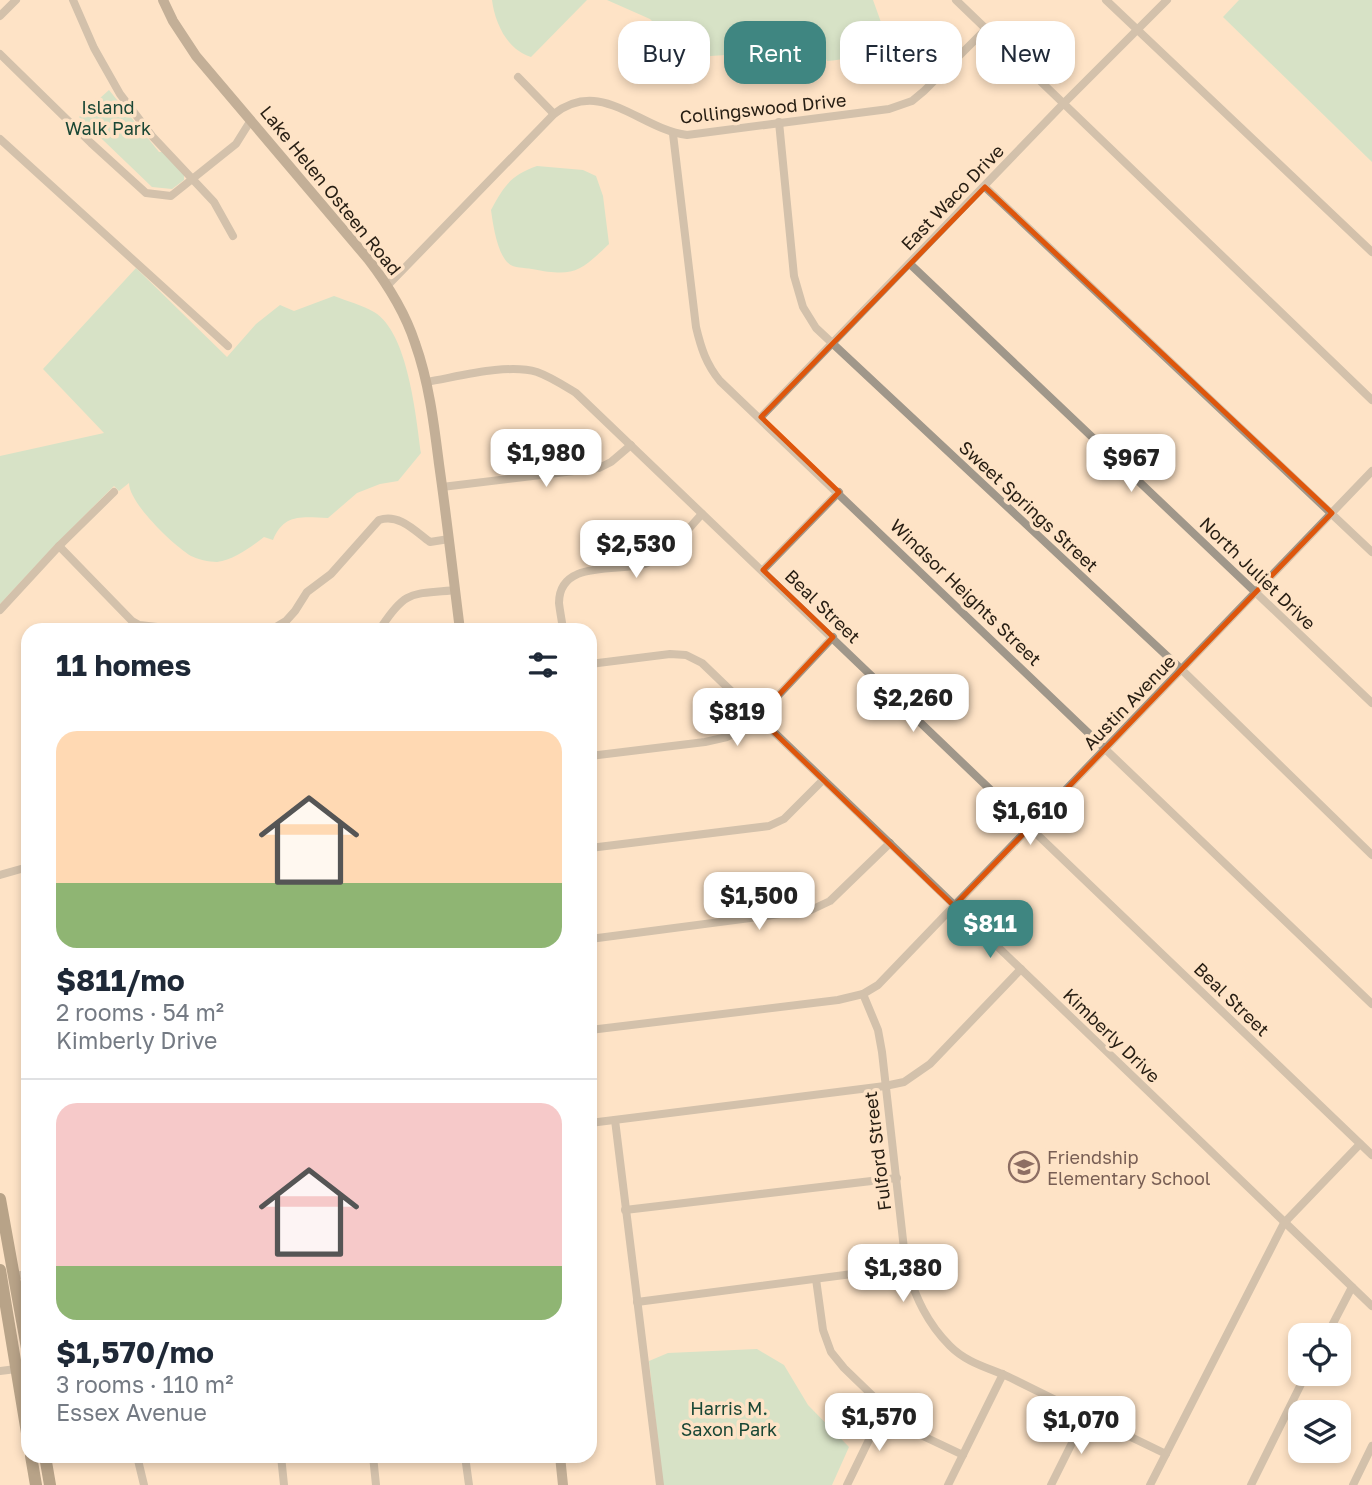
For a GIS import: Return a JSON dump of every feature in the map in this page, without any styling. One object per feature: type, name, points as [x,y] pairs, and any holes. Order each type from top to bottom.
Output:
[{"type":"main road","points":[[0,1199],[4,1276],[21,1398]]},
{"type":"main road","points":[[4,1276],[21,1331]]},
{"type":"main road","points":[[32,1463],[36,1485]]},
{"type":"main road","points":[[46,1463],[50,1485]]},
{"type":"street","points":[[0,16],[16,0]]},
{"type":"street","points":[[73,0],[94,48],[120,94],[152,136],[215,202],[233,236]]},
{"type":"street","name":"Lake Helen Osteen Road","points":[[163,0],[196,56],[328,210],[387,285],[403,314],[416,344],[426,382],[443,487],[459,623]]},
{"type":"street","points":[[956,0],[976,21]]},
{"type":"street","points":[[1106,0],[1372,252]]},
{"type":"street","name":"East Waco Drive","points":[[761,418],[1063,104],[1167,0]]},
{"type":"street","name":"Collingswood Drive","points":[[387,285],[554,114],[573,102],[587,99],[605,101],[673,134],[687,135],[889,110],[912,101],[976,39]]},
{"type":"street","points":[[0,54],[146,193],[171,196],[236,144],[251,120]]},
{"type":"street","points":[[518,77],[554,114]]},
{"type":"street","points":[[1042,84],[1372,400]]},
{"type":"street","name":"Sweet Springs Street","points":[[779,122],[793,276],[803,307],[816,328],[1182,670],[1372,855]]},
{"type":"street","name":"Windsor Heights Street","points":[[673,134],[696,327],[702,354],[709,368],[1372,1004]]},
{"type":"street","points":[[0,139],[228,346]]},
{"type":"street","points":[[985,187],[1372,552]]},
{"type":"street","name":"North Juliet Drive","points":[[910,264],[1372,703]]},
{"type":"street","name":"Beal Street","points":[[426,382],[511,369],[534,371],[554,379],[576,393],[1372,1155]]},
{"type":"street","points":[[443,487],[599,468],[611,462],[631,445]]},
{"type":"street","name":"Austin Avenue","points":[[597,1029],[838,1000],[863,994],[878,985],[1372,471]]},
{"type":"street","points":[[0,610],[114,492]]},
{"type":"street","points":[[763,570],[839,492]]},
{"type":"street","points":[[562,623],[559,601],[562,590],[574,576],[589,570],[643,565],[662,556],[702,514]]},
{"type":"street","points":[[280,623],[295,611],[307,592],[331,574],[379,520],[387,517],[404,522],[430,542],[449,539]]},
{"type":"street","points":[[59,546],[129,623]]},
{"type":"street","points":[[384,623],[395,605],[408,596],[455,590]]},
{"type":"street","points":[[597,755],[705,742],[727,737],[744,729],[833,637]]},
{"type":"street","name":"Kimberly Drive","points":[[597,663],[670,654],[686,655],[702,663],[1372,1306]]},
{"type":"street","points":[[597,847],[769,826],[784,818],[823,780]]},
{"type":"street","points":[[597,938],[811,910],[830,901],[890,843]]},
{"type":"street","points":[[0,875],[21,869]]},
{"type":"street","points":[[597,1122],[885,1087],[904,1082],[930,1064],[1021,969]]},
{"type":"street","name":"Fulford Street","points":[[863,994],[878,1030],[906,1267],[917,1301],[931,1324],[952,1348],[972,1364],[1003,1374],[1166,1454]]},
{"type":"street","points":[[615,1120],[660,1485]]},
{"type":"street","points":[[1150,1485],[1284,1223],[1360,1144]]},
{"type":"street","points":[[625,1210],[897,1178]]},
{"type":"street","points":[[637,1302],[906,1267]]},
{"type":"street","points":[[816,1279],[823,1329],[831,1352],[884,1409],[906,1428],[963,1455]]},
{"type":"street","points":[[1333,1323],[1352,1287]]},
{"type":"street","points":[[0,1371],[16,1369]]},
{"type":"street","points":[[948,1485],[1003,1374]]},
{"type":"street","points":[[1251,1485],[1300,1386]]},
{"type":"street","points":[[847,1485],[884,1409]]},
{"type":"street","points":[[1051,1485],[1086,1415]]},
{"type":"street","points":[[1353,1485],[1372,1446]]},
{"type":"street","points":[[139,1463],[144,1485]]},
{"type":"street","points":[[282,1463],[284,1485]]},
{"type":"street","points":[[374,1463],[376,1485]]},
{"type":"street","points":[[466,1463],[469,1485]]},
{"type":"street","points":[[561,1463],[564,1485]]},
{"type":"highlighted area","points":[[985,187],[1332,513],[954,906],[758,717],[833,637],[763,570],[839,492],[761,417]]},
{"type":"green space","points":[[492,0],[587,0],[531,57],[509,42],[499,26]]},
{"type":"green space","points":[[607,0],[873,0],[881,21],[840,21],[840,60],[827,61],[826,21],[724,21],[724,55],[710,56],[710,21],[650,19]]},
{"type":"green space","points":[[1239,0],[1372,0],[1372,162],[1223,17]]},
{"type":"green space","name":"Island Walk Park","points":[[109,90],[159,152],[166,152],[184,173],[184,180],[172,189],[152,187],[79,117]]},
{"type":"green space","points":[[537,166],[583,170],[596,176],[603,196],[609,244],[575,270],[557,273],[513,266],[507,262],[498,245],[491,210],[509,182]]},
{"type":"green space","points":[[136,268],[227,357],[256,324],[280,305],[294,311],[334,296],[374,312],[386,322],[402,356],[413,397],[421,453],[398,481],[380,484],[357,493],[328,518],[302,517],[288,521],[277,531],[273,540],[264,537],[236,556],[217,562],[194,557],[183,551],[144,512],[129,483],[119,491],[114,486],[0,604],[0,456],[104,433],[43,369]]},
{"type":"green space","name":"Harris M. Saxon Park","points":[[757,1349],[784,1365],[808,1405],[849,1447],[832,1485],[663,1485],[649,1361],[668,1353]]},
{"type":"place","name":"Friendship Elementary School","points":[[1024,1167]]}]
